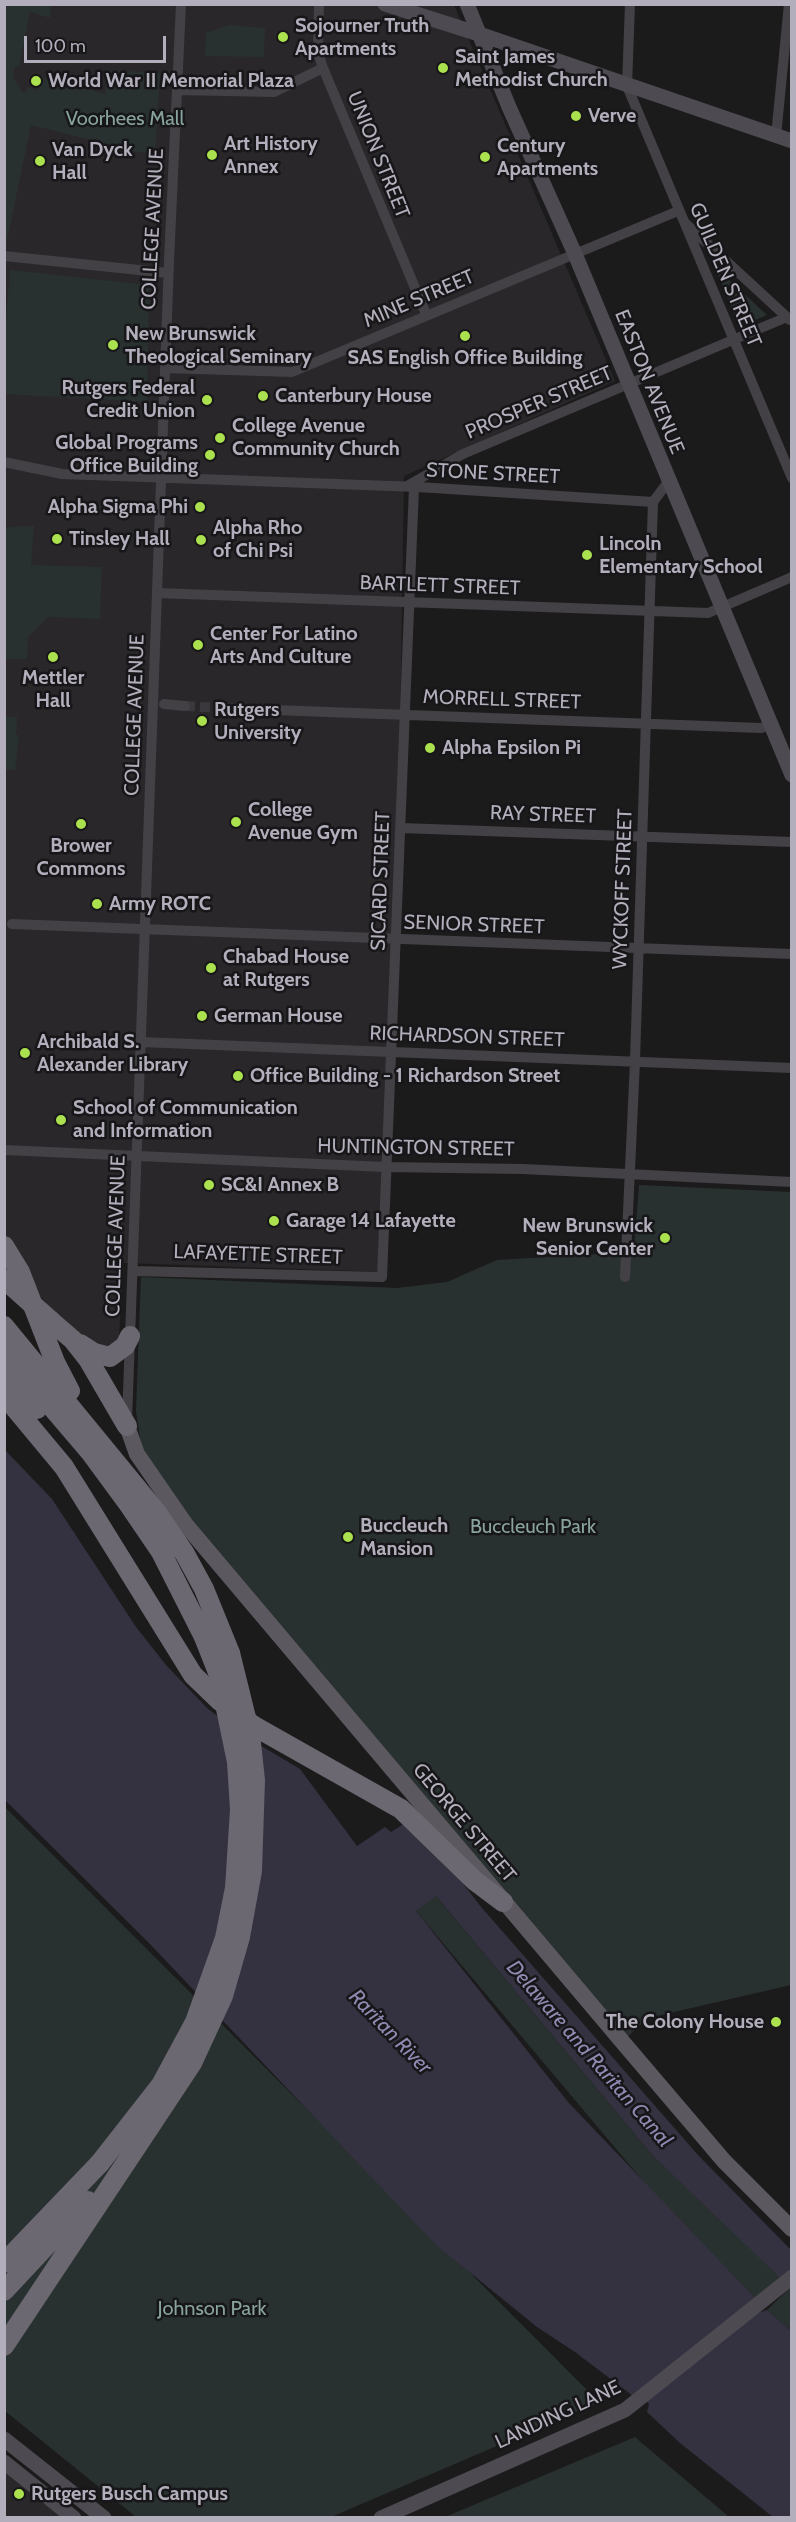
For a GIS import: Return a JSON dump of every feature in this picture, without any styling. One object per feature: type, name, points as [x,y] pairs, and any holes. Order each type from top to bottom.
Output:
[{"type":"highway","points":[[4,1246],[20,1272],[62,1378],[94,1432]]},
{"type":"highway","points":[[4,1279],[74,1340],[94,1353],[110,1357],[124,1346],[130,1336]]},
{"type":"highway","points":[[4,1326],[94,1432],[155,1510],[185,1554],[204,1589],[230,1653],[250,1734],[255,1780],[252,1871],[240,1937],[223,1996],[192,2063],[149,2128],[4,2291]]},
{"type":"highway","points":[[74,1340],[88,1359],[127,1426]]},
{"type":"highway","points":[[4,1351],[91,1453],[161,1552],[204,1637],[219,1675],[237,1762],[240,1810],[235,1888],[225,1938],[195,2022],[161,2085],[4,2346]]},
{"type":"highway","points":[[4,1374],[82,1458],[161,1552]]},
{"type":"highway","points":[[4,1395],[64,1467],[194,1675],[220,1701],[254,1726],[401,1809],[475,1881],[503,1902]]},
{"type":"highway","points":[[4,1404],[64,1467]]},
{"type":"highway","points":[[4,2263],[106,2176]]},
{"type":"main road","name":"GEORGE STREET","points":[[127,1426],[137,1454],[186,1526],[724,2161],[792,2229]]},
{"type":"street","name":"COLLEGE AVENUE","points":[[127,1426],[168,273],[181,4]]},
{"type":"street","name":"UNION STREET","points":[[319,4],[318,53],[323,68],[426,314]]},
{"type":"street","points":[[385,4],[792,141]]},
{"type":"street","name":"EASTON AVENUE","points":[[467,4],[575,254],[627,386],[792,775]]},
{"type":"street","points":[[627,86],[630,4]]},
{"type":"street","points":[[776,136],[789,4]]},
{"type":"street","points":[[177,90],[274,92],[323,68]]},
{"type":"street","name":"GUILDEN STREET","points":[[627,86],[792,478]]},
{"type":"street","points":[[680,216],[789,319]]},
{"type":"street","name":"MINE STREET","points":[[165,368],[292,372],[426,314],[575,254],[680,216]]},
{"type":"street","points":[[4,256],[168,273]]},
{"type":"street","name":"PROSPER STREET","points":[[410,487],[463,454],[789,319]]},
{"type":"street","name":"STONE STREET","points":[[4,462],[62,474],[410,487],[653,502]]},
{"type":"street","points":[[653,502],[668,482]]},
{"type":"street","name":"SICARD STREET","points":[[382,1277],[401,828],[410,487]]},
{"type":"street","name":"WYCKOFF STREET","points":[[625,1277],[635,1061],[653,502]]},
{"type":"street","name":"BARTLETT STREET","points":[[157,593],[708,613],[792,577]]},
{"type":"street","points":[[164,704],[185,706]]},
{"type":"street","name":"MORRELL STREET","points":[[219,708],[761,728],[770,725]]},
{"type":"street","name":"RAY STREET","points":[[401,828],[792,842]]},
{"type":"street","name":"SENIOR STREET","points":[[12,924],[792,954]]},
{"type":"street","name":"RICHARDSON STREET","points":[[141,1042],[792,1068]]},
{"type":"street","name":"HUNTINGTON STREET","points":[[4,1150],[385,1167],[524,1169],[792,1182]]},
{"type":"street","name":"LAFAYETTE STREET","points":[[134,1271],[382,1277]]},
{"type":"street","name":"LANDING LANE","points":[[381,2517],[610,2417],[641,2399],[792,2277]]},
{"type":"street","points":[[4,2439],[104,2517]]},
{"type":"street","points":[[4,2462],[74,2517]]},
{"type":"shaded area","name":"Rutgers University","points":[[5,5],[454,5],[615,381],[404,476],[397,940],[387,1272],[124,1263],[118,1349],[80,1340],[5,1258]]},
{"type":"shaded area","name":"Rutgers Busch Campus","points":[[5,2471],[62,2517],[5,2517]]},
{"type":"green space","name":"Voorhees Mall","points":[[5,4],[51,5],[50,18],[30,12],[19,66],[15,67],[13,76],[22,92],[26,92],[27,87],[38,90],[44,79],[106,94],[106,70],[160,73],[155,154],[91,146],[92,140],[31,125],[5,250]]},
{"type":"green space","points":[[229,25],[265,28],[264,57],[205,56],[206,33]]},
{"type":"green space","points":[[715,267],[767,315],[739,327]]},
{"type":"green space","points":[[10,270],[149,285],[147,402],[5,394],[4,344]]},
{"type":"green space","points":[[34,526],[31,565],[102,567],[100,619],[48,617],[28,637],[27,659],[5,659],[5,527]]},
{"type":"green space","points":[[5,717],[17,717],[16,735],[19,735],[15,770],[5,770]]},
{"type":"green space","name":"Buccleuch Park","points":[[639,1185],[791,1192],[791,1985],[661,2015],[645,2021],[626,2038],[187,1518],[156,1474],[141,1444],[136,1411],[141,1277],[397,1288],[447,1282],[497,1260],[634,1252]]},
{"type":"green space","name":"Johnson Park","points":[[5,1807],[599,2402],[329,2518],[136,2517],[5,2411]]},
{"type":"green space","points":[[435,1895],[654,2157],[782,2277],[755,2298],[654,2194],[416,1911]]},
{"type":"green space","points":[[791,2287],[791,2331],[767,2310]]},
{"type":"green space","points":[[635,2437],[729,2517],[445,2517]]},
{"type":"water","points":[[4,1449],[52,1499],[136,1627],[166,1665],[207,1708],[238,1732],[300,1769],[357,1846],[385,1827],[391,1832],[405,1823],[463,1878],[464,1885],[482,1908],[698,2155],[791,2250],[791,2288],[654,2157],[436,1896],[416,1911],[568,2102],[755,2298],[754,2305],[761,2312],[767,2310],[791,2331],[791,2517],[773,2517],[680,2443],[647,2412],[649,2404],[639,2393],[633,2396],[575,2352],[537,2327],[436,2245],[148,1942],[5,1800]]},
{"type":"tunnel","points":[[185,706],[219,708]]},
{"type":"place","name":"Sojourner Truth Apartments","points":[[283,37]]},
{"type":"place","name":"Saint James Methodist Church","points":[[443,68]]},
{"type":"place","name":"World War II Memorial Plaza","points":[[36,81]]},
{"type":"place","name":"Verve","points":[[576,116]]},
{"type":"place","name":"Art History Annex","points":[[212,155]]},
{"type":"place","name":"Century Apartments","points":[[485,157]]},
{"type":"place","name":"Van Dyck Hall","points":[[40,161]]},
{"type":"place","name":"SAS English Office Building","points":[[465,336]]},
{"type":"place","name":"New Brunswick Theological Seminary","points":[[113,345]]},
{"type":"place","name":"Canterbury House","points":[[263,396]]},
{"type":"place","name":"Rutgers Federal Credit Union","points":[[207,400]]},
{"type":"place","name":"College Avenue Community Church","points":[[220,438]]},
{"type":"place","name":"Global Programs Office Building","points":[[210,455]]},
{"type":"place","name":"Alpha Sigma Phi","points":[[200,507]]},
{"type":"place","name":"Tinsley Hall","points":[[57,539]]},
{"type":"place","name":"Alpha Rho of Chi Psi","points":[[201,540]]},
{"type":"place","name":"Lincoln Elementary School","points":[[587,555]]},
{"type":"place","name":"Center For Latino Arts And Culture","points":[[198,645]]},
{"type":"place","name":"Mettler Hall","points":[[53,657]]},
{"type":"place","name":"Rutgers University","points":[[202,721]]},
{"type":"place","name":"Alpha Epsilon Pi","points":[[430,748]]},
{"type":"place","name":"College Avenue Gym","points":[[236,822]]},
{"type":"place","name":"Brower Commons","points":[[81,824]]},
{"type":"place","name":"Army ROTC","points":[[97,904]]},
{"type":"place","name":"Chabad House at Rutgers","points":[[211,968]]},
{"type":"place","name":"German House","points":[[202,1016]]},
{"type":"place","name":"Archibald S. Alexander Library","points":[[25,1053]]},
{"type":"place","name":"Office Building - 1 Richardson Street","points":[[238,1076]]},
{"type":"place","name":"School of Communication and Information","points":[[61,1120]]},
{"type":"place","name":"SC&I Annex B","points":[[209,1185]]},
{"type":"place","name":"Garage 14 Lafayette","points":[[274,1221]]},
{"type":"place","name":"New Brunswick Senior Center","points":[[665,1238]]},
{"type":"place","name":"Buccleuch Mansion","points":[[348,1537]]},
{"type":"place","name":"The Colony House","points":[[776,2022]]},
{"type":"place","name":"Rutgers Busch Campus","points":[[19,2494]]},
{"type":"water label","name":"Raritan River","points":[[390,2032]]},
{"type":"water label","name":"Delaware and Raritan Canal","points":[[589,2054]]}]
